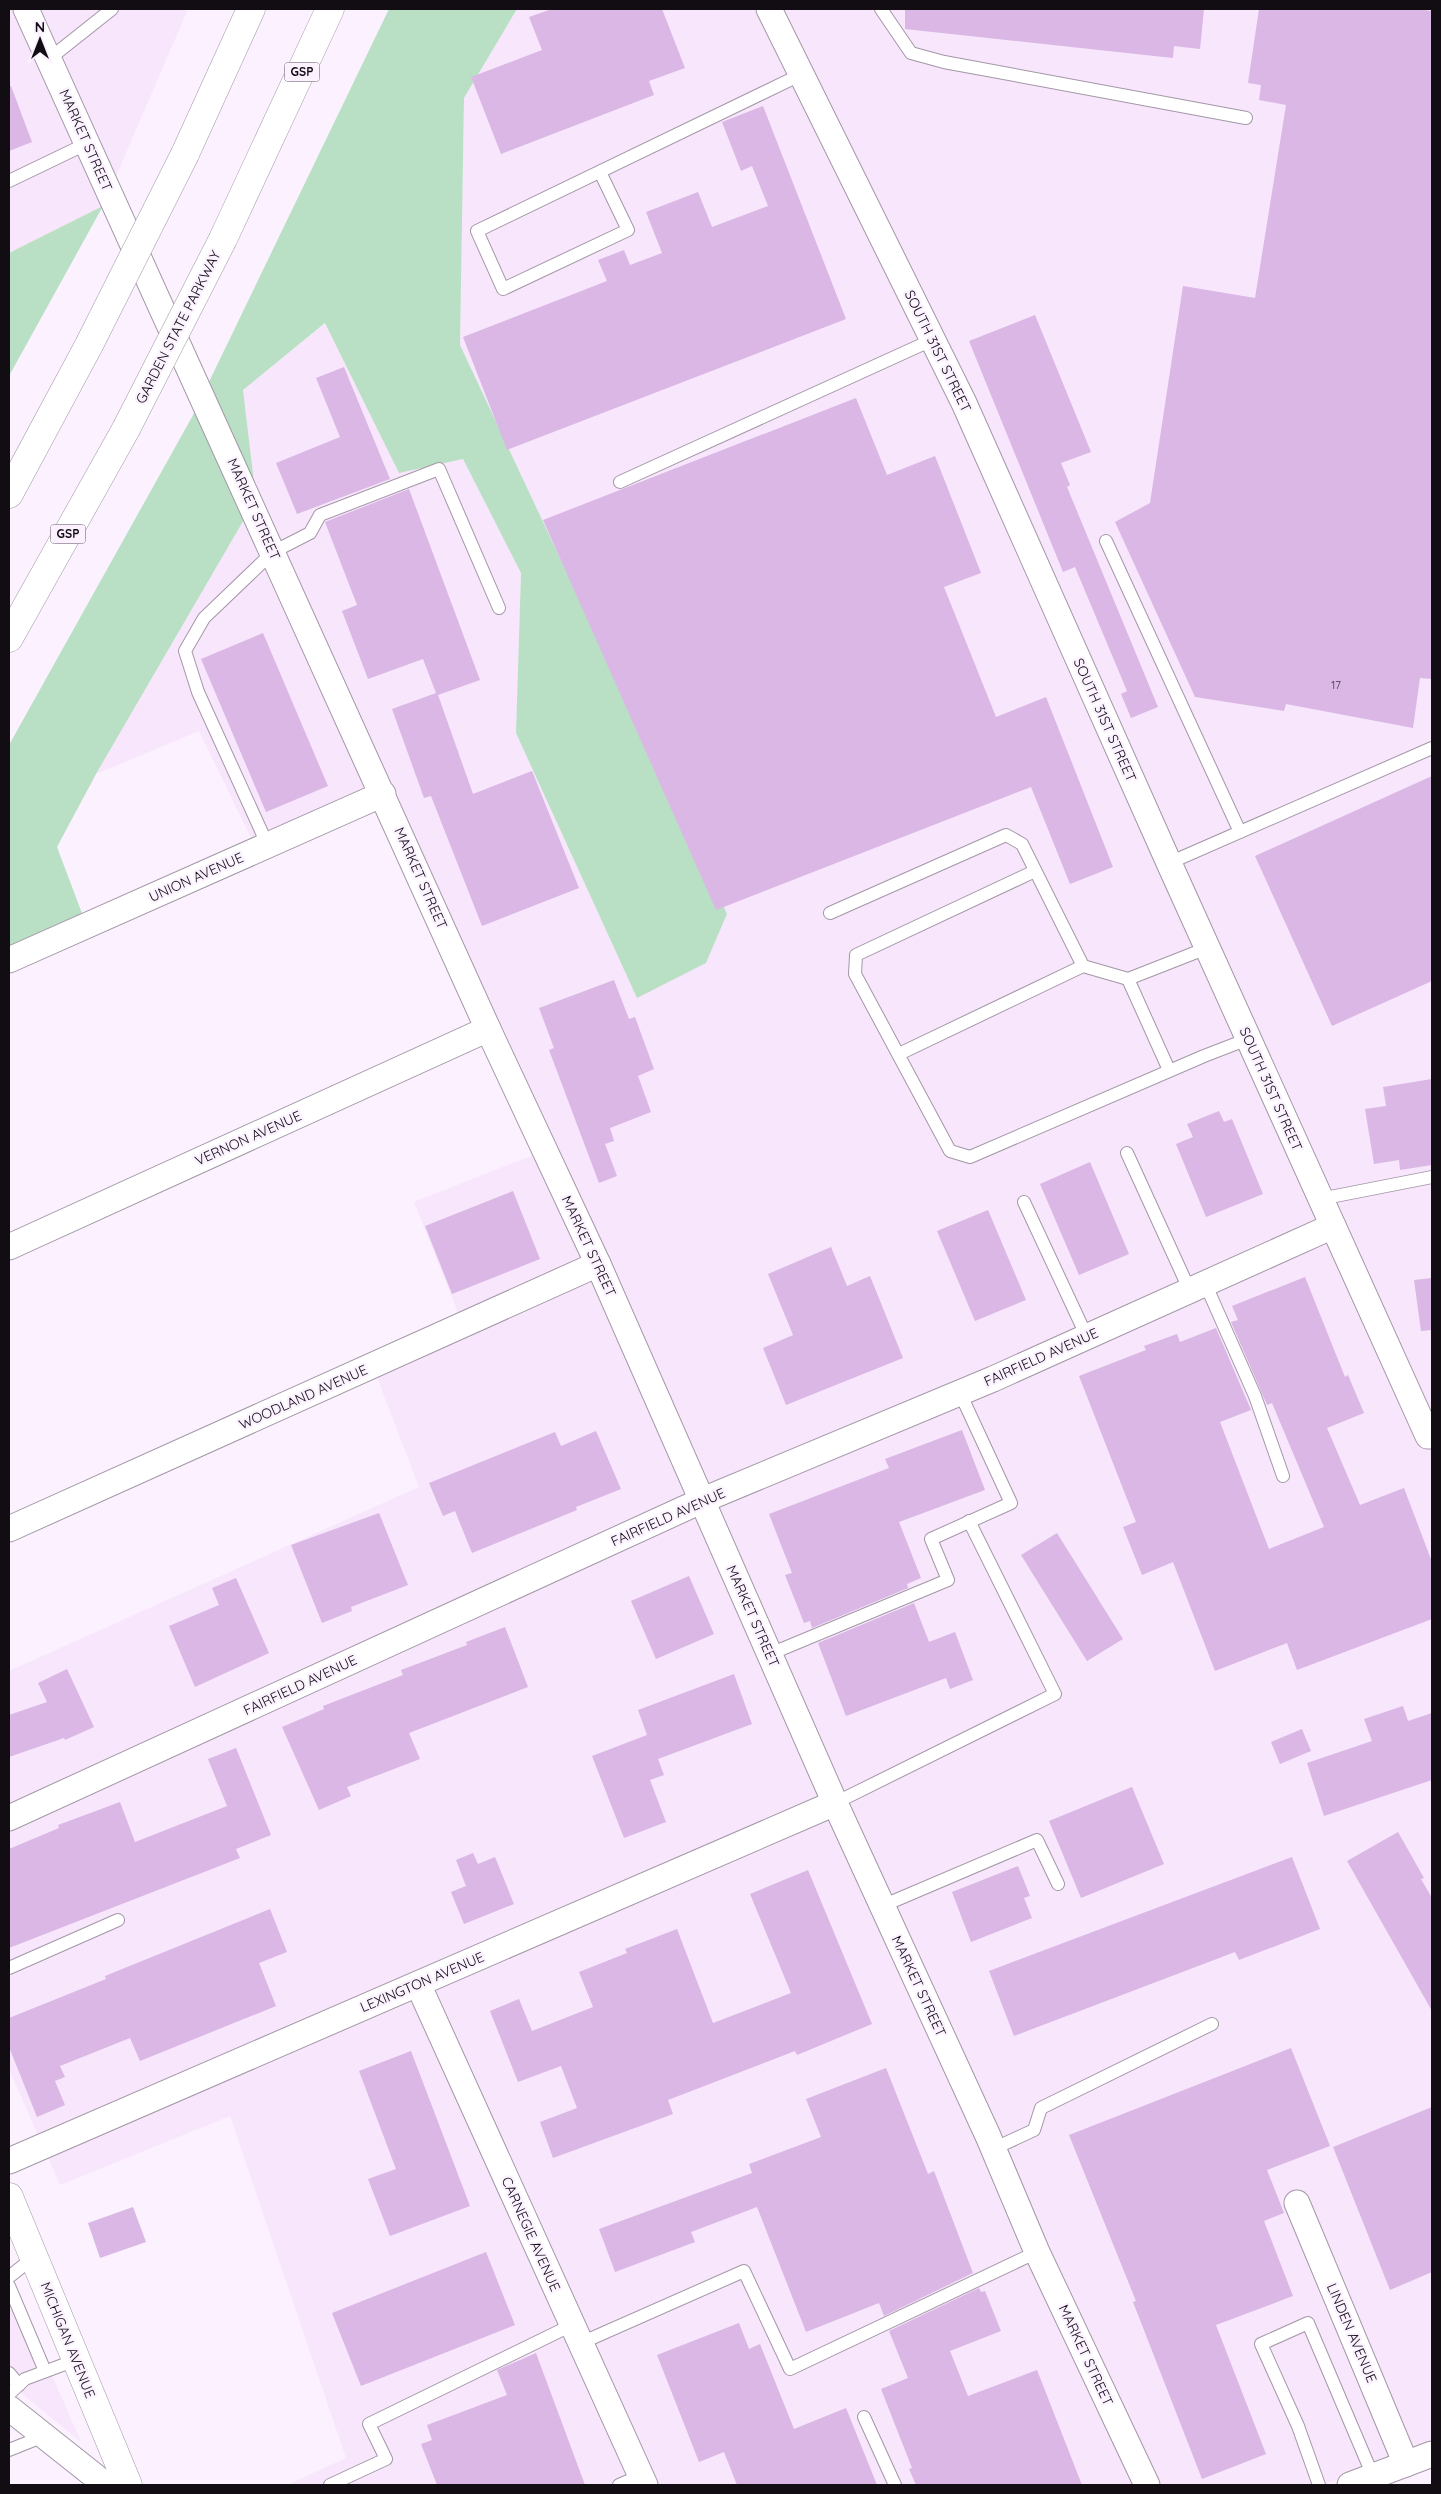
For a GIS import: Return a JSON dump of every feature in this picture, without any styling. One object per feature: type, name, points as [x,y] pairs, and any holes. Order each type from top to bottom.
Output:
[{"type":"main road","points":[[9,494],[89,345],[185,154],[251,9]]},
{"type":"main road","name":"GARDEN STATE PARKWAY","points":[[9,638],[126,429],[223,239],[330,9]]},
{"type":"main road","name":"MICHIGAN AVENUE","points":[[9,2197],[76,2360],[121,2485]]},
{"type":"street","name":"MARKET STREET","points":[[26,9],[384,794],[488,1029],[598,1264],[835,1803],[994,2149],[1037,2252],[1147,2485]]},
{"type":"street","name":"SOUTH 31ST STREET","points":[[770,9],[800,75],[968,412],[1168,863],[1431,1440]]},
{"type":"street","name":"UNION AVENUE","points":[[9,960],[384,794]]},
{"type":"street","name":"VERNON AVENUE","points":[[9,1247],[488,1029]]},
{"type":"street","name":"FAIRFIELD AVENUE","points":[[9,1818],[703,1500],[960,1393],[1333,1226]]},
{"type":"street","name":"WOODLAND AVENUE","points":[[9,1529],[598,1264]]},
{"type":"street","name":"LEXINGTON AVENUE","points":[[9,2161],[835,1803]]},
{"type":"street","name":"CARNEGIE AVENUE","points":[[418,1984],[577,2334],[635,2482]]},
{"type":"street","name":"LINDEN AVENUE","points":[[1297,2202],[1406,2464]]},
{"type":"street","points":[[9,2408],[44,2436],[121,2485]]},
{"type":"street","points":[[1350,2485],[1432,2454]]},
{"type":"lane","points":[[49,59],[112,9]]},
{"type":"lane","points":[[881,9],[911,53],[944,62],[1246,118]]},
{"type":"lane","points":[[600,172],[628,230],[503,288],[477,231],[800,75]]},
{"type":"lane","points":[[9,181],[88,144]]},
{"type":"lane","points":[[620,482],[932,340]]},
{"type":"lane","points":[[268,846],[198,692],[185,651],[204,618],[273,552],[310,533],[320,515],[439,470],[499,608]]},
{"type":"lane","points":[[1106,541],[1240,832]]},
{"type":"lane","points":[[1168,863],[1432,748]]},
{"type":"lane","points":[[830,913],[1006,835],[1022,844],[1083,966]]},
{"type":"lane","points":[[1035,871],[856,955],[855,974],[950,1151],[970,1157],[1169,1070],[1248,1039]]},
{"type":"lane","points":[[899,1054],[1083,966],[1128,979],[1207,948]]},
{"type":"lane","points":[[1128,979],[1169,1070]]},
{"type":"lane","points":[[1127,1153],[1255,1396],[1283,1476]]},
{"type":"lane","points":[[1320,1199],[1432,1177]]},
{"type":"lane","points":[[1024,1202],[1087,1336]]},
{"type":"lane","points":[[770,1654],[948,1580],[931,1539],[1011,1503],[960,1393]]},
{"type":"lane","points":[[835,1803],[1056,1694],[969,1521]]},
{"type":"lane","points":[[882,1906],[1036,1840],[1058,1884]]},
{"type":"lane","points":[[9,1968],[118,1920]]},
{"type":"lane","points":[[994,2149],[1034,2130],[1041,2108],[1212,2024]]},
{"type":"lane","points":[[330,2485],[386,2459],[369,2424],[577,2334],[744,2271],[790,2369],[1037,2252]]},
{"type":"lane","points":[[9,2277],[34,2257]]},
{"type":"lane","points":[[9,2286],[45,2371]]},
{"type":"lane","points":[[1319,2485],[1298,2426],[1261,2344],[1308,2323],[1373,2476]]},
{"type":"lane","points":[[9,2394],[25,2379],[76,2360]]},
{"type":"lane","points":[[9,2373],[19,2384]]},
{"type":"lane","points":[[864,2417],[895,2485]]},
{"type":"lane","points":[[9,2450],[44,2436]]},
{"type":"shaded area","points":[[9,9],[188,9],[103,206],[9,253]]},
{"type":"shaded area","points":[[517,9],[1432,9],[1432,2445],[1322,2485],[287,2485],[346,2458],[230,2116],[60,2185],[9,2069],[9,1671],[419,1487],[373,1367],[463,1325],[414,1202],[546,1150],[386,792],[258,852],[199,731],[96,774],[256,499],[243,390],[326,323],[399,473],[463,459],[521,573],[516,733],[637,998],[706,963],[727,915],[460,345],[464,98]]},
{"type":"shaded area","points":[[9,2277],[81,2442],[9,2383]]},
{"type":"green space","points":[[389,9],[517,9],[464,98],[460,345],[727,914],[706,963],[637,998],[516,733],[521,573],[463,459],[399,473],[325,323],[243,390],[256,499],[96,774],[57,847],[86,924],[9,965],[9,745],[192,417]]},
{"type":"green space","points":[[103,206],[9,376],[9,253]]},
{"type":"building","points":[[552,9],[662,9],[685,68],[649,81],[654,95],[501,154],[471,77],[542,50],[529,17]]},
{"type":"building","points":[[905,9],[1204,9],[1200,49],[1174,46],[1173,58],[905,29]]},
{"type":"building","points":[[1259,9],[1416,9],[1432,11],[1432,679],[1420,678],[1413,728],[1286,704],[1284,711],[1195,697],[1115,522],[1150,503],[1183,286],[1255,298],[1286,105],[1259,100],[1261,85],[1248,83]]},
{"type":"building","points":[[9,86],[11,86],[32,142],[9,151]]},
{"type":"building","points":[[763,106],[846,319],[507,450],[463,337],[607,281],[598,260],[624,250],[630,265],[662,253],[646,212],[698,192],[712,227],[768,206],[752,166],[741,171],[722,122]]},
{"type":"building","points":[[1035,315],[1091,452],[1061,463],[1070,485],[1067,487],[1158,707],[1131,718],[1121,694],[1127,691],[1075,567],[1063,572],[969,341]]},
{"type":"building","points":[[344,367],[390,479],[297,514],[276,463],[340,437],[316,378]]},
{"type":"building","points":[[856,398],[887,475],[935,456],[981,573],[944,587],[996,717],[1046,697],[1113,867],[1070,884],[1031,787],[716,910],[543,520]]},
{"type":"building","points":[[409,489],[480,680],[438,695],[473,794],[532,771],[579,888],[482,926],[431,796],[424,798],[392,709],[436,693],[423,659],[368,679],[342,611],[357,605],[325,522]]},
{"type":"building","points":[[263,633],[328,786],[266,812],[201,659]]},
{"type":"building","points":[[1432,776],[1432,981],[1332,1026],[1255,856]]},
{"type":"building","points":[[614,980],[629,1019],[635,1017],[654,1069],[638,1076],[651,1112],[610,1128],[614,1141],[605,1144],[617,1176],[599,1183],[549,1050],[554,1048],[539,1008]]},
{"type":"building","points":[[1432,1079],[1432,1165],[1400,1170],[1399,1160],[1374,1164],[1365,1109],[1386,1106],[1383,1087]]},
{"type":"building","points":[[1219,1111],[1224,1122],[1232,1119],[1263,1194],[1206,1217],[1176,1144],[1193,1137],[1187,1124]]},
{"type":"building","points":[[1090,1162],[1129,1254],[1079,1275],[1040,1184]]},
{"type":"building","points":[[513,1191],[540,1259],[452,1294],[425,1226]]},
{"type":"building","points":[[988,1210],[1026,1300],[975,1321],[937,1231]]},
{"type":"building","points":[[831,1247],[847,1286],[870,1276],[903,1358],[786,1405],[763,1348],[793,1335],[768,1274]]},
{"type":"building","points":[[1305,1277],[1345,1377],[1348,1375],[1364,1413],[1327,1428],[1360,1505],[1404,1488],[1432,1562],[1432,1619],[1297,1670],[1287,1643],[1215,1671],[1173,1562],[1142,1575],[1123,1527],[1136,1522],[1079,1376],[1146,1350],[1144,1346],[1177,1334],[1180,1342],[1216,1328],[1251,1410],[1220,1422],[1269,1549],[1324,1527],[1272,1403],[1267,1405],[1231,1322],[1238,1320],[1232,1306]]},
{"type":"building","points":[[1432,1278],[1432,1330],[1421,1331],[1414,1280]]},
{"type":"building","points":[[962,1430],[985,1490],[899,1522],[921,1578],[907,1584],[908,1588],[812,1628],[810,1621],[804,1623],[785,1575],[792,1573],[769,1514],[889,1468],[885,1459]]},
{"type":"building","points":[[596,1431],[621,1489],[576,1507],[577,1510],[472,1553],[455,1511],[443,1516],[429,1483],[555,1432],[561,1446]]},
{"type":"building","points":[[379,1513],[408,1585],[351,1607],[352,1611],[322,1623],[291,1545]]},
{"type":"building","points":[[1057,1533],[1123,1639],[1087,1661],[1021,1555]]},
{"type":"building","points":[[689,1576],[714,1634],[656,1659],[631,1601]]},
{"type":"building","points":[[236,1578],[269,1653],[195,1687],[169,1626],[219,1605],[212,1588]]},
{"type":"building","points":[[914,1603],[929,1642],[955,1632],[973,1680],[950,1689],[946,1678],[846,1716],[818,1643]]},
{"type":"building","points":[[505,1627],[528,1687],[409,1733],[420,1759],[347,1787],[351,1796],[319,1810],[282,1727],[324,1709],[323,1706],[403,1675],[401,1670],[467,1645],[466,1642]]},
{"type":"building","points":[[67,1669],[94,1727],[65,1740],[64,1738],[9,1757],[9,1715],[47,1702],[38,1683]]},
{"type":"building","points":[[734,1674],[752,1724],[658,1759],[664,1775],[650,1780],[666,1822],[624,1838],[592,1756],[647,1735],[638,1710]]},
{"type":"building","points":[[1403,1706],[1408,1721],[1432,1713],[1432,1780],[1324,1816],[1307,1763],[1372,1741],[1364,1719]]},
{"type":"building","points":[[1302,1729],[1311,1751],[1280,1764],[1271,1742]]},
{"type":"building","points":[[236,1748],[271,1835],[236,1849],[240,1858],[9,1948],[9,1849],[59,1828],[58,1825],[120,1802],[135,1842],[227,1806],[208,1759]]},
{"type":"building","points":[[1132,1787],[1164,1864],[1081,1898],[1049,1821]]},
{"type":"building","points":[[1398,1832],[1424,1878],[1421,1879],[1432,1898],[1432,2011],[1347,1861]]},
{"type":"building","points":[[473,1853],[478,1864],[495,1857],[514,1904],[464,1924],[451,1892],[466,1886],[456,1860]]},
{"type":"building","points":[[1292,1857],[1320,1929],[1239,1960],[1235,1952],[1014,2036],[989,1971]]},
{"type":"building","points":[[1018,1866],[1030,1896],[1024,1898],[1032,1918],[971,1942],[952,1892]]},
{"type":"building","points":[[808,1870],[872,2024],[797,2055],[795,2051],[668,2100],[673,2114],[553,2158],[540,2122],[577,2108],[561,2066],[518,2082],[490,2011],[519,1999],[532,2031],[593,2007],[579,1972],[627,1953],[625,1949],[677,1929],[713,2023],[791,1993],[750,1894]]},
{"type":"building","points":[[270,1909],[287,1952],[259,1963],[276,2006],[140,2061],[130,2038],[60,2066],[65,2077],[55,2081],[65,2105],[37,2117],[9,2047],[9,2018],[106,1979],[105,1976]]},
{"type":"building","points":[[1291,2048],[1330,2146],[1267,2170],[1284,2213],[1264,2221],[1293,2296],[1216,2325],[1266,2454],[1202,2479],[1133,2302],[1136,2301],[1069,2135]]},
{"type":"building","points":[[411,2051],[470,2206],[390,2236],[368,2179],[396,2169],[359,2071]]},
{"type":"building","points":[[886,2068],[928,2174],[934,2171],[973,2273],[884,2316],[879,2303],[806,2332],[757,2207],[691,2232],[695,2242],[615,2272],[599,2229],[752,2173],[749,2164],[821,2137],[806,2099]]},
{"type":"building","points":[[1432,2107],[1432,2272],[1390,2290],[1333,2147]]},
{"type":"building","points":[[133,2207],[146,2242],[100,2258],[88,2223]]},
{"type":"building","points":[[486,2252],[515,2325],[361,2386],[332,2313]]},
{"type":"building","points":[[979,2288],[981,2292],[985,2291],[1001,2331],[950,2351],[968,2396],[1037,2370],[1082,2485],[916,2485],[909,2469],[912,2468],[881,2389],[908,2378],[889,2331]]},
{"type":"building","points":[[739,2323],[749,2349],[760,2344],[794,2429],[846,2408],[877,2485],[737,2485],[724,2452],[699,2462],[657,2355]]},
{"type":"building","points":[[536,2353],[585,2485],[437,2485],[421,2444],[432,2440],[427,2425],[507,2395],[497,2370]]}]
